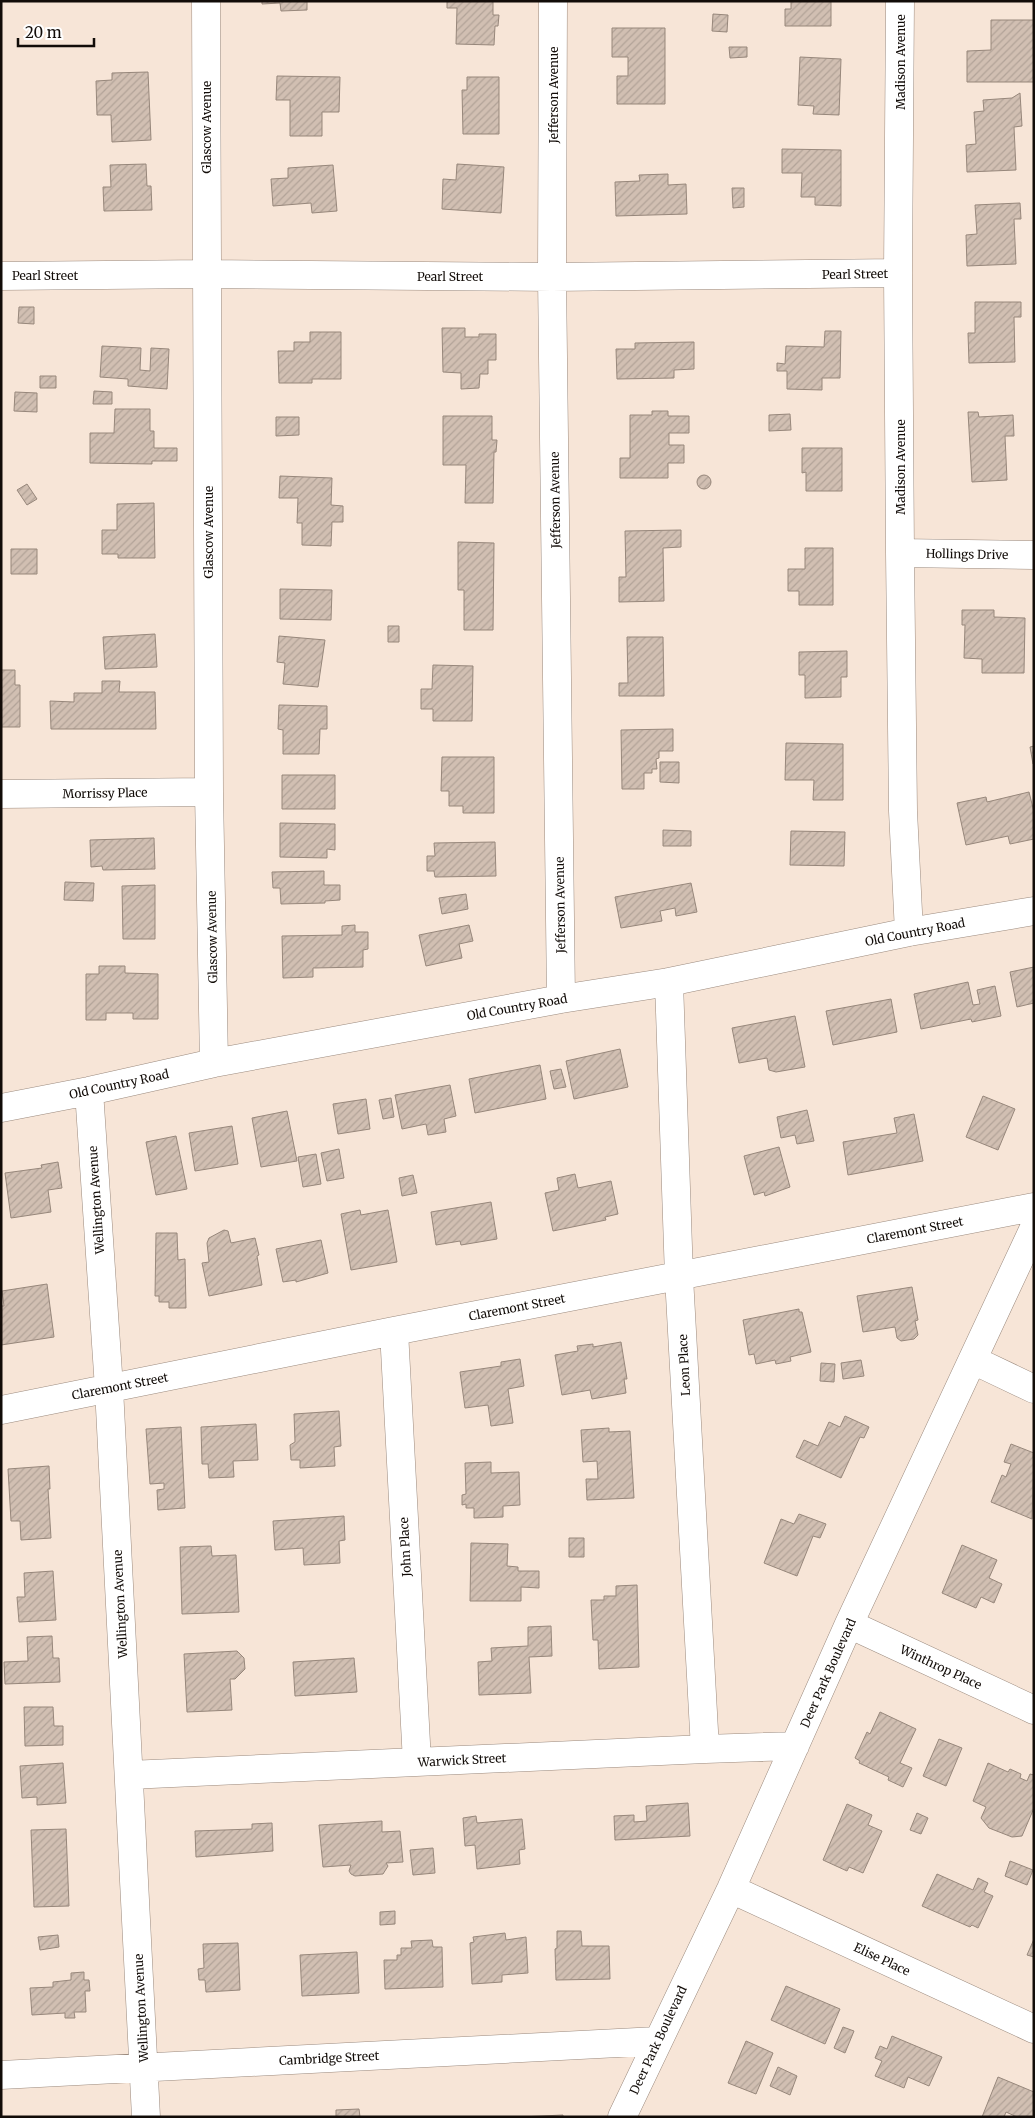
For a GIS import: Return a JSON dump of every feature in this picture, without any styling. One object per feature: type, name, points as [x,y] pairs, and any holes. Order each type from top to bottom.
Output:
[{"type":"street","name":"Glascow Avenue","points":[[206,1],[209,792],[214,1063]]},
{"type":"street","name":"Jefferson Avenue","points":[[553,1],[552,277],[561,999]]},
{"type":"street","name":"Madison Avenue","points":[[900,1],[898,273],[900,553],[903,811],[909,932]]},
{"type":"street","name":"Pearl Street","points":[[1,276],[207,274],[552,277],[898,273]]},
{"type":"street","name":"Hollings Drive","points":[[900,553],[1034,555]]},
{"type":"street","name":"Morrissy Place","points":[[1,794],[209,792]]},
{"type":"street","name":"Old Country Road","points":[[1,1108],[89,1091],[214,1063],[561,999],[669,982],[909,932],[1034,911]]},
{"type":"street","name":"Leon Place","points":[[669,982],[679,1277],[705,1749]]},
{"type":"street","name":"Wellington Avenue","points":[[89,1091],[109,1388],[146,2117]]},
{"type":"street","name":"Claremont Street","points":[[1,1410],[394,1331],[1034,1207]]},
{"type":"street","name":"Deer Park Boulevard","points":[[622,2117],[731,1889],[849,1624],[1034,1228]]},
{"type":"street","name":"John Place","points":[[394,1331],[417,1762]]},
{"type":"street","points":[[973,1360],[1034,1388]]},
{"type":"street","name":"Winthrop Place","points":[[849,1624],[1034,1710]]},
{"type":"street","name":"Warwick Street","points":[[129,1775],[795,1746]]},
{"type":"street","name":"Elise Place","points":[[731,1889],[1034,2029]]},
{"type":"street","name":"Cambridge Street","points":[[1,2075],[657,2041]]},
{"type":"building","points":[[262,1],[307,1],[307,10],[281,11],[280,3],[262,4]]},
{"type":"building","points":[[447,1],[493,1],[493,15],[499,15],[498,26],[495,26],[494,45],[456,44],[457,8],[447,8]]},
{"type":"building","points":[[791,1],[831,1],[831,26],[785,26],[785,9],[791,9]]},
{"type":"building","points":[[713,14],[728,15],[727,32],[712,31]]},
{"type":"building","points":[[991,20],[1034,20],[1034,82],[967,82],[967,51],[991,50]]},
{"type":"building","points":[[612,28],[665,28],[665,104],[617,104],[617,76],[628,76],[628,57],[612,57]]},
{"type":"building","points":[[729,47],[747,47],[747,57],[730,58]]},
{"type":"building","points":[[800,57],[841,59],[839,115],[813,114],[814,106],[798,105]]},
{"type":"building","points":[[148,72],[151,140],[112,142],[111,115],[97,115],[96,81],[112,80],[112,73]]},
{"type":"building","points":[[277,76],[340,77],[339,112],[322,112],[322,136],[290,136],[290,100],[276,100]]},
{"type":"building","points":[[467,77],[499,77],[499,134],[463,134],[462,90],[467,90]]},
{"type":"building","points":[[1020,93],[1022,126],[1014,127],[1016,170],[967,172],[966,145],[976,144],[974,112],[984,111],[983,100],[1012,98]]},
{"type":"building","points":[[782,149],[841,150],[841,206],[815,205],[815,197],[801,197],[802,173],[782,173]]},
{"type":"building","points":[[146,164],[147,186],[151,186],[152,210],[104,211],[103,187],[111,187],[110,165]]},
{"type":"building","points":[[457,164],[504,167],[501,213],[442,209],[443,179],[456,180]]},
{"type":"building","points":[[333,165],[337,211],[312,213],[311,203],[273,206],[271,179],[288,178],[288,168]]},
{"type":"building","points":[[668,174],[668,185],[686,184],[687,214],[616,216],[615,182],[640,181],[639,175]]},
{"type":"building","points":[[732,188],[744,188],[744,207],[733,208]]},
{"type":"building","points":[[1020,203],[1021,219],[1014,219],[1016,264],[967,266],[966,235],[977,234],[975,205]]},
{"type":"building","points":[[975,302],[1021,302],[1021,317],[1014,317],[1015,362],[969,363],[968,333],[975,333]]},
{"type":"building","points":[[19,307],[34,307],[34,324],[18,323]]},
{"type":"building","points":[[442,328],[465,328],[465,337],[479,337],[479,334],[496,334],[496,360],[488,360],[488,374],[480,374],[479,388],[461,389],[461,373],[443,372]]},
{"type":"building","points":[[825,331],[841,331],[840,378],[822,378],[822,390],[787,389],[787,371],[777,371],[777,363],[785,364],[786,346],[824,347]]},
{"type":"building","points":[[310,332],[341,332],[341,379],[312,379],[312,383],[279,383],[278,351],[294,351],[294,342],[310,342]]},
{"type":"building","points":[[694,342],[694,369],[674,370],[674,378],[617,379],[616,349],[635,349],[635,343]]},
{"type":"building","points":[[102,346],[141,348],[140,370],[150,371],[151,348],[169,349],[167,389],[128,386],[128,379],[100,377]]},
{"type":"building","points":[[40,376],[56,376],[56,388],[40,388]]},
{"type":"building","points":[[94,391],[112,392],[112,404],[93,404]]},
{"type":"building","points":[[15,392],[37,393],[37,412],[14,411]]},
{"type":"building","points":[[115,409],[150,409],[150,431],[154,431],[154,448],[177,448],[177,461],[152,461],[152,464],[90,463],[90,433],[114,433]]},
{"type":"building","points":[[652,411],[668,411],[668,416],[689,416],[689,433],[669,433],[669,445],[684,445],[684,463],[668,463],[668,478],[620,478],[620,458],[630,458],[630,415],[652,415]]},
{"type":"building","points":[[968,412],[978,412],[979,417],[1013,415],[1014,436],[1005,436],[1007,480],[972,482]]},
{"type":"building","points":[[790,414],[791,430],[769,431],[769,415]]},
{"type":"building","points":[[443,416],[492,416],[492,440],[497,440],[496,452],[494,452],[493,503],[465,503],[466,465],[443,465]]},
{"type":"building","points":[[276,417],[299,417],[299,435],[276,436]]},
{"type":"building","points":[[802,448],[842,448],[842,491],[806,491],[806,472],[802,473]]},
{"type":"building","points":[[701,475],[707,475],[711,482],[707,489],[701,489],[697,485],[697,479]]},
{"type":"building","points":[[280,476],[332,478],[331,505],[343,506],[343,522],[332,522],[331,546],[302,545],[302,523],[297,523],[298,498],[279,498]]},
{"type":"building","points":[[27,484],[37,499],[27,505],[17,490]]},
{"type":"building","points":[[154,503],[155,558],[118,558],[118,554],[102,554],[102,530],[117,530],[117,504]]},
{"type":"building","points":[[681,530],[681,547],[663,548],[664,601],[619,602],[619,577],[626,577],[625,531]]},
{"type":"building","points":[[458,542],[494,543],[493,630],[464,630],[464,590],[458,590]]},
{"type":"building","points":[[805,548],[833,548],[833,605],[799,605],[799,591],[788,591],[788,569],[805,569]]},
{"type":"building","points":[[11,549],[37,549],[37,574],[11,574]]},
{"type":"building","points":[[280,589],[332,590],[331,620],[280,619]]},
{"type":"building","points":[[962,610],[994,610],[994,617],[1025,618],[1024,673],[982,673],[982,659],[964,658],[965,625],[962,625]]},
{"type":"building","points":[[388,626],[399,626],[399,642],[388,642]]},
{"type":"building","points":[[155,634],[157,667],[105,669],[103,637]]},
{"type":"building","points":[[279,636],[325,640],[318,687],[283,684],[285,663],[277,662]]},
{"type":"building","points":[[627,637],[663,637],[664,696],[619,696],[619,683],[628,683]]},
{"type":"building","points":[[847,651],[847,677],[841,677],[841,697],[805,698],[805,675],[799,675],[799,652]]},
{"type":"building","points":[[433,665],[473,666],[472,721],[433,721],[433,709],[421,709],[421,689],[432,689]]},
{"type":"building","points":[[1,670],[15,670],[15,685],[20,685],[20,727],[1,727]]},
{"type":"building","points":[[102,681],[120,681],[119,692],[155,692],[156,729],[51,729],[50,701],[74,702],[74,693],[102,693]]},
{"type":"building","points":[[279,705],[327,706],[327,729],[320,729],[319,754],[283,754],[283,730],[278,729]]},
{"type":"building","points":[[673,729],[673,751],[659,751],[659,758],[656,759],[657,769],[652,769],[652,773],[644,773],[644,789],[622,789],[621,730]]},
{"type":"building","points":[[786,743],[843,744],[843,800],[813,800],[814,780],[785,780]]},
{"type":"building","points":[[1034,746],[1034,764],[1033,764],[1030,747]]},
{"type":"building","points":[[442,757],[494,757],[494,813],[463,813],[463,806],[449,806],[449,791],[441,791]]},
{"type":"building","points":[[660,762],[679,762],[679,783],[660,782]]},
{"type":"building","points":[[282,775],[335,775],[335,809],[282,809]]},
{"type":"building","points":[[1029,792],[1034,812],[1034,839],[1010,844],[1008,836],[966,845],[957,803],[986,797],[987,802]]},
{"type":"building","points":[[280,823],[335,824],[335,850],[327,849],[327,858],[280,857]]},
{"type":"building","points":[[663,830],[691,831],[691,846],[663,846]]},
{"type":"building","points":[[791,831],[845,832],[844,866],[790,865]]},
{"type":"building","points":[[154,838],[155,869],[103,870],[102,866],[91,867],[90,840]]},
{"type":"building","points":[[495,842],[496,876],[435,877],[434,871],[427,871],[427,856],[435,856],[434,843]]},
{"type":"building","points":[[324,871],[324,885],[340,885],[340,900],[325,901],[325,903],[281,904],[280,888],[273,888],[272,872]]},
{"type":"building","points":[[65,882],[94,883],[93,901],[64,900]]},
{"type":"building","points":[[691,883],[697,912],[676,916],[675,908],[660,911],[662,921],[621,928],[615,897]]},
{"type":"building","points":[[155,885],[155,939],[123,939],[122,886]]},
{"type":"building","points":[[466,894],[468,909],[442,914],[439,898]]},
{"type":"building","points":[[355,925],[355,932],[368,932],[368,949],[363,950],[363,967],[313,968],[313,977],[283,978],[282,936],[342,935],[342,926]]},
{"type":"building","points":[[469,925],[473,941],[459,944],[462,958],[426,966],[419,935]]},
{"type":"building","points":[[99,966],[125,966],[125,973],[158,974],[158,1019],[133,1019],[133,1013],[106,1013],[106,1020],[86,1020],[86,974],[99,974]]},
{"type":"building","points":[[1034,967],[1034,1003],[1017,1007],[1010,972]]},
{"type":"building","points":[[968,982],[973,1005],[980,1004],[977,990],[995,986],[1001,1016],[972,1022],[971,1019],[921,1029],[914,994]]},
{"type":"building","points":[[891,999],[897,1032],[833,1045],[826,1011]]},
{"type":"building","points":[[795,1016],[805,1067],[776,1072],[769,1070],[767,1058],[739,1063],[732,1028]]},
{"type":"building","points":[[620,1049],[628,1087],[574,1099],[566,1061]]},
{"type":"building","points":[[540,1065],[546,1099],[475,1113],[469,1079]]},
{"type":"building","points":[[561,1069],[566,1087],[554,1089],[550,1071]]},
{"type":"building","points":[[450,1085],[456,1116],[444,1119],[446,1132],[428,1135],[426,1124],[402,1129],[395,1095]]},
{"type":"building","points":[[983,1096],[1015,1109],[998,1150],[966,1137]]},
{"type":"building","points":[[391,1098],[394,1117],[383,1119],[379,1100]]},
{"type":"building","points":[[366,1099],[370,1129],[338,1134],[333,1104]]},
{"type":"building","points":[[807,1110],[814,1141],[797,1144],[795,1135],[781,1138],[777,1117]]},
{"type":"building","points":[[287,1111],[297,1161],[261,1167],[252,1118]]},
{"type":"building","points":[[914,1114],[923,1161],[848,1175],[843,1142],[897,1133],[894,1118]]},
{"type":"building","points":[[232,1126],[238,1164],[195,1171],[189,1133]]},
{"type":"building","points":[[176,1136],[187,1189],[156,1195],[146,1142]]},
{"type":"building","points":[[779,1147],[790,1187],[765,1196],[764,1192],[754,1195],[744,1156]]},
{"type":"building","points":[[339,1149],[344,1178],[327,1181],[321,1153]]},
{"type":"building","points":[[316,1154],[321,1184],[303,1187],[298,1157]]},
{"type":"building","points":[[58,1162],[62,1188],[48,1190],[51,1212],[11,1218],[5,1173],[42,1168],[41,1165]]},
{"type":"building","points":[[575,1174],[578,1188],[611,1181],[618,1214],[605,1217],[606,1220],[553,1231],[545,1193],[559,1190],[557,1178]]},
{"type":"building","points":[[413,1175],[417,1193],[402,1196],[399,1178]]},
{"type":"building","points":[[491,1202],[497,1239],[461,1245],[460,1241],[436,1245],[431,1212]]},
{"type":"building","points":[[360,1210],[361,1215],[388,1210],[397,1262],[351,1270],[341,1214]]},
{"type":"building","points":[[224,1230],[228,1231],[231,1243],[255,1238],[262,1285],[209,1296],[202,1263],[209,1262],[207,1243],[209,1238]]},
{"type":"building","points":[[156,1233],[177,1233],[178,1260],[185,1259],[186,1308],[169,1308],[169,1302],[159,1302],[159,1296],[155,1296]]},
{"type":"building","points":[[321,1240],[328,1273],[296,1282],[296,1280],[283,1282],[276,1249]]},
{"type":"building","points":[[47,1284],[54,1337],[1,1345],[1,1306],[4,1306],[2,1291]]},
{"type":"building","points":[[912,1287],[918,1320],[915,1321],[918,1335],[914,1339],[901,1341],[897,1338],[895,1327],[863,1332],[857,1296]]},
{"type":"building","points":[[799,1309],[799,1312],[802,1312],[811,1352],[790,1357],[791,1361],[776,1364],[775,1360],[756,1364],[754,1354],[749,1355],[743,1320]]},
{"type":"building","points":[[621,1342],[627,1379],[624,1379],[626,1393],[592,1399],[590,1390],[562,1395],[555,1355],[578,1351],[577,1346],[593,1344],[593,1347]]},
{"type":"building","points":[[520,1359],[524,1386],[508,1389],[513,1423],[491,1426],[488,1405],[465,1408],[460,1372],[501,1366],[501,1362]]},
{"type":"building","points":[[861,1360],[864,1376],[843,1379],[841,1363]]},
{"type":"building","points":[[821,1363],[835,1364],[834,1382],[820,1381]]},
{"type":"building","points":[[339,1411],[341,1446],[334,1447],[335,1466],[300,1468],[300,1460],[291,1460],[290,1445],[295,1442],[294,1414]]},
{"type":"building","points":[[845,1416],[869,1427],[864,1438],[860,1437],[841,1478],[796,1457],[804,1440],[818,1446],[829,1422],[840,1427]]},
{"type":"building","points":[[256,1424],[258,1460],[233,1461],[234,1477],[209,1478],[208,1464],[202,1464],[201,1427]]},
{"type":"building","points":[[181,1427],[185,1508],[158,1510],[157,1490],[164,1489],[164,1483],[150,1484],[146,1429]]},
{"type":"building","points":[[609,1428],[609,1432],[630,1431],[634,1498],[587,1500],[586,1479],[598,1479],[597,1461],[583,1462],[581,1430]]},
{"type":"building","points":[[1011,1444],[1034,1453],[1032,1519],[991,1502],[1002,1475],[1006,1477],[1011,1464],[1004,1462]]},
{"type":"building","points":[[491,1462],[491,1473],[519,1472],[520,1505],[503,1506],[503,1517],[474,1518],[474,1508],[466,1508],[466,1504],[462,1505],[462,1495],[466,1494],[465,1463]]},
{"type":"building","points":[[49,1466],[50,1489],[48,1489],[51,1538],[21,1540],[20,1521],[11,1521],[8,1469]]},
{"type":"building","points":[[799,1514],[826,1524],[820,1538],[813,1536],[797,1576],[764,1563],[781,1519],[794,1524]]},
{"type":"building","points":[[344,1516],[345,1540],[339,1541],[340,1563],[304,1565],[303,1548],[275,1550],[273,1521]]},
{"type":"building","points":[[569,1538],[584,1538],[584,1557],[569,1557]]},
{"type":"building","points":[[471,1543],[508,1544],[507,1566],[518,1567],[518,1571],[539,1571],[539,1588],[521,1587],[521,1601],[470,1601]]},
{"type":"building","points":[[962,1545],[997,1560],[989,1578],[1002,1584],[994,1603],[981,1597],[976,1608],[942,1593]]},
{"type":"building","points":[[211,1546],[212,1556],[236,1555],[239,1612],[182,1614],[180,1547]]},
{"type":"building","points":[[53,1571],[56,1620],[19,1622],[17,1597],[25,1597],[24,1573]]},
{"type":"building","points":[[637,1585],[639,1667],[599,1669],[598,1640],[593,1640],[591,1600],[604,1600],[604,1596],[616,1596],[616,1586]]},
{"type":"building","points":[[551,1626],[552,1656],[529,1657],[531,1693],[479,1695],[478,1662],[492,1661],[491,1648],[528,1646],[528,1627]]},
{"type":"building","points":[[52,1636],[53,1658],[59,1658],[60,1682],[5,1684],[4,1662],[28,1661],[27,1637]]},
{"type":"building","points":[[237,1651],[244,1658],[245,1669],[235,1679],[230,1679],[232,1710],[187,1712],[184,1654]]},
{"type":"building","points":[[354,1658],[357,1692],[295,1696],[293,1662]]},
{"type":"building","points":[[24,1707],[53,1707],[54,1726],[63,1726],[63,1745],[25,1746]]},
{"type":"building","points":[[880,1712],[916,1729],[900,1763],[912,1768],[903,1787],[888,1780],[889,1777],[859,1763],[860,1761],[855,1758],[867,1732],[870,1734]]},
{"type":"building","points":[[939,1739],[962,1748],[946,1786],[923,1776]]},
{"type":"building","points":[[63,1763],[66,1803],[37,1805],[37,1797],[22,1798],[20,1766]]},
{"type":"building","points":[[988,1763],[1008,1772],[1010,1769],[1021,1774],[1020,1778],[1027,1781],[1030,1774],[1034,1775],[1034,1808],[1022,1836],[1012,1837],[989,1828],[981,1818],[986,1807],[973,1801]]},
{"type":"building","points":[[688,1803],[690,1836],[615,1840],[614,1816],[634,1815],[634,1822],[647,1821],[646,1806]]},
{"type":"building","points":[[847,1804],[872,1815],[868,1825],[882,1831],[863,1873],[849,1867],[847,1871],[823,1860]]},
{"type":"building","points":[[917,1813],[928,1818],[921,1834],[910,1830]]},
{"type":"building","points":[[476,1816],[477,1823],[522,1819],[525,1849],[519,1850],[520,1864],[477,1869],[475,1845],[465,1846],[463,1818]]},
{"type":"building","points":[[382,1821],[382,1832],[400,1831],[403,1862],[386,1863],[388,1866],[383,1874],[355,1876],[349,1871],[351,1865],[323,1867],[319,1825]]},
{"type":"building","points":[[272,1823],[273,1851],[196,1857],[195,1831],[252,1829],[252,1824]]},
{"type":"building","points":[[66,1829],[69,1906],[34,1907],[31,1830]]},
{"type":"building","points":[[433,1848],[435,1873],[413,1875],[410,1850]]},
{"type":"building","points":[[1010,1861],[1033,1870],[1027,1885],[1005,1876]]},
{"type":"building","points":[[937,1874],[973,1890],[978,1878],[988,1883],[984,1892],[993,1896],[978,1928],[972,1925],[970,1927],[922,1906]]},
{"type":"building","points":[[395,1911],[395,1924],[380,1925],[380,1912]]},
{"type":"building","points":[[557,1931],[581,1931],[582,1946],[609,1946],[610,1979],[556,1980],[555,1949],[557,1948]]},
{"type":"building","points":[[505,1933],[506,1940],[526,1937],[528,1973],[502,1975],[502,1982],[472,1984],[470,1943],[474,1942],[473,1937]]},
{"type":"building","points":[[58,1935],[59,1947],[40,1950],[38,1937]]},
{"type":"building","points":[[1034,1939],[1034,1957],[1027,1955]]},
{"type":"building","points":[[432,1940],[433,1947],[442,1947],[443,1987],[385,1989],[384,1960],[397,1960],[397,1955],[401,1955],[401,1948],[412,1948],[411,1941]]},
{"type":"building","points":[[238,1943],[240,1990],[206,1992],[205,1980],[199,1980],[198,1969],[204,1968],[203,1944]]},
{"type":"building","points":[[357,1952],[359,1993],[302,1996],[300,1955]]},
{"type":"building","points":[[84,1972],[84,1980],[89,1980],[90,1991],[85,1991],[86,2012],[74,2012],[75,2018],[65,2018],[65,2013],[32,2015],[30,1988],[53,1987],[53,1982],[71,1980],[71,1973]]},
{"type":"building","points":[[786,1986],[840,2009],[825,2044],[771,2020]]},
{"type":"building","points":[[843,2027],[854,2031],[845,2053],[834,2048]]},
{"type":"building","points":[[892,2036],[942,2057],[929,2086],[908,2077],[904,2088],[875,2076],[882,2061],[875,2058],[880,2046],[887,2049]]},
{"type":"building","points":[[746,2041],[773,2053],[756,2094],[728,2083]]},
{"type":"building","points":[[778,2067],[797,2076],[790,2095],[770,2086]]},
{"type":"building","points":[[998,2077],[1034,2092],[1034,2117],[1017,2117],[1006,2112],[1004,2117],[982,2117]]},
{"type":"building","points":[[359,2109],[360,2117],[336,2117],[336,2110]]},
{"type":"building","points":[[563,2115],[563,2117],[521,2117]]}]
